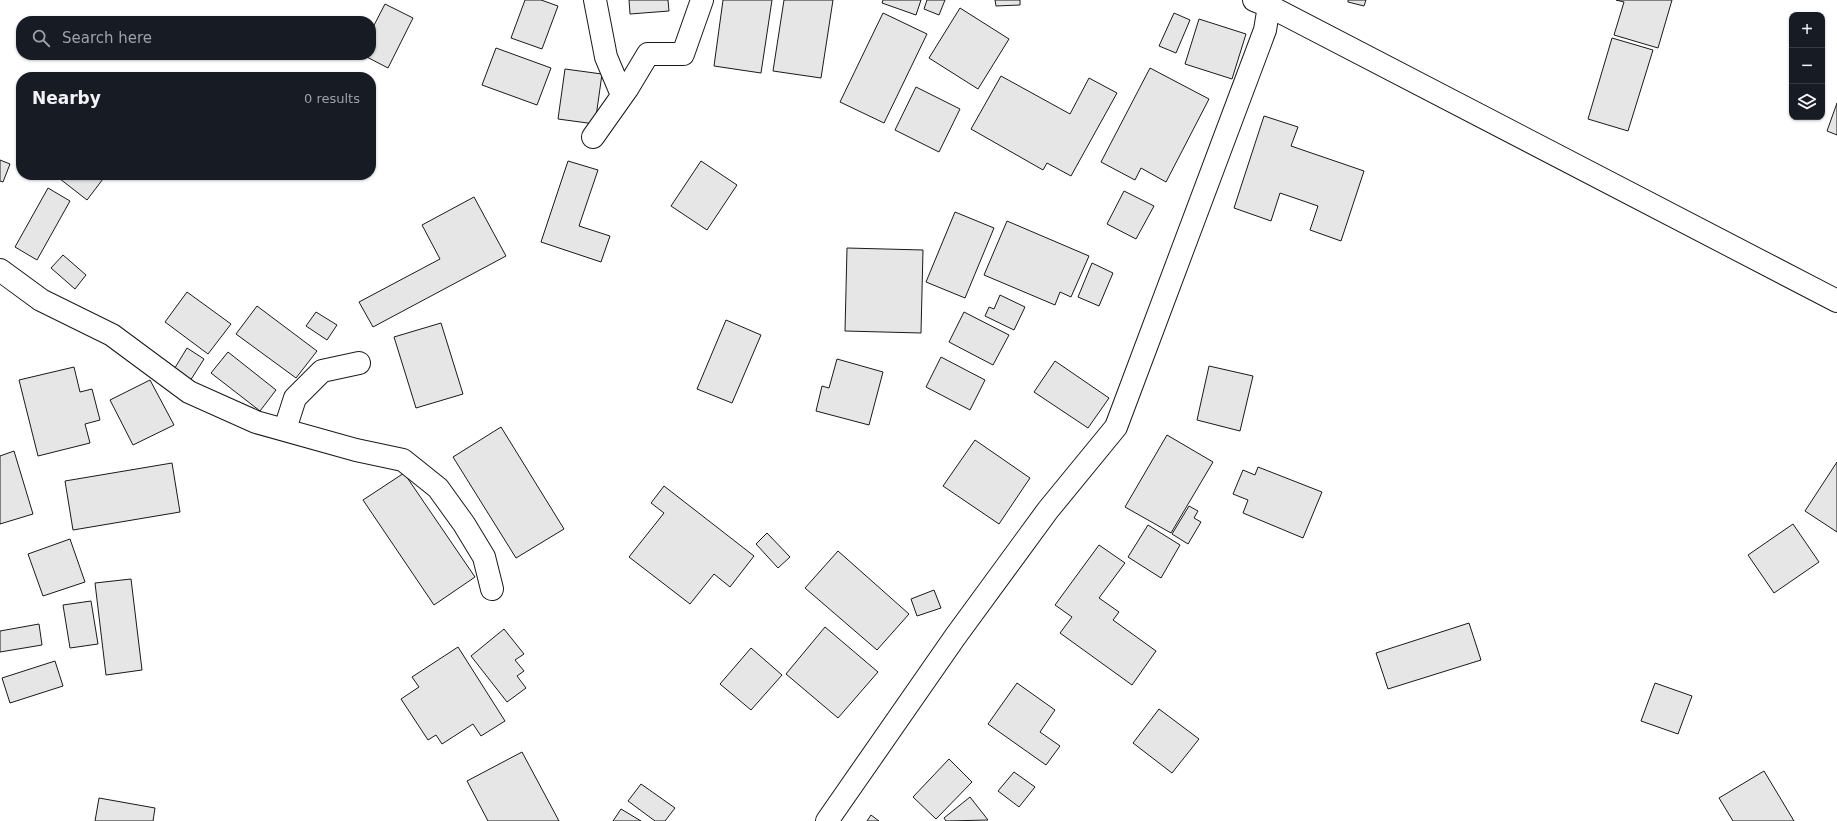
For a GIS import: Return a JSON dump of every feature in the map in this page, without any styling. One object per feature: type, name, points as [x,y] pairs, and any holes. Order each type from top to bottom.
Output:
[{"type":"street","points":[[595,0],[606,57],[622,95]]},
{"type":"street","points":[[593,137],[648,54],[682,54],[702,0]]},
{"type":"street","points":[[1262,3],[1837,301]]},
{"type":"street","points":[[827,821],[955,637],[1048,510],[1116,427],[1265,30],[1262,3]]},
{"type":"street","points":[[0,270],[41,300],[112,335],[189,392],[256,422],[356,450],[402,460],[438,488],[464,524],[484,557],[492,588]]},
{"type":"street","points":[[284,429],[295,398],[322,371],[359,363]]},
{"type":"building","points":[[525,0],[541,0],[558,6],[542,49],[511,38]]},
{"type":"building","points":[[629,0],[668,0],[669,11],[630,14]]},
{"type":"building","points":[[723,0],[772,0],[761,73],[714,66]]},
{"type":"building","points":[[784,0],[833,0],[821,78],[773,71]]},
{"type":"building","points":[[883,0],[921,0],[916,15],[882,3]]},
{"type":"building","points":[[927,0],[945,0],[939,15],[924,9]]},
{"type":"building","points":[[995,0],[1020,0],[1020,5],[996,6]]},
{"type":"building","points":[[1348,0],[1366,0],[1364,6],[1348,2]]},
{"type":"building","points":[[1616,0],[1672,0],[1658,48],[1614,35],[1624,2]]},
{"type":"building","points":[[385,4],[413,18],[388,68],[373,60],[376,60],[376,21]]},
{"type":"building","points":[[960,8],[1009,39],[978,89],[929,58]]},
{"type":"building","points":[[883,13],[927,34],[884,123],[840,102]]},
{"type":"building","points":[[1174,13],[1190,20],[1176,53],[1159,46]]},
{"type":"building","points":[[1199,19],[1246,34],[1232,79],[1185,64]]},
{"type":"building","points":[[1612,38],[1653,50],[1628,131],[1588,119]]},
{"type":"building","points":[[496,48],[551,68],[537,105],[482,85]]},
{"type":"building","points":[[1150,68],[1209,99],[1166,182],[1141,168],[1135,180],[1101,162]]},
{"type":"building","points":[[565,69],[602,74],[595,124],[558,119]]},
{"type":"building","points":[[1001,76],[1070,114],[1089,78],[1117,93],[1071,176],[1047,163],[1043,170],[971,129]]},
{"type":"building","points":[[916,87],[960,109],[939,152],[895,130]]},
{"type":"building","points":[[1837,103],[1837,135],[1827,131]]},
{"type":"building","points":[[1264,116],[1298,127],[1291,146],[1364,171],[1341,241],[1310,230],[1318,206],[1280,193],[1271,221],[1234,208]]},
{"type":"building","points":[[0,160],[10,164],[3,182],[0,181]]},
{"type":"building","points":[[568,161],[598,170],[579,226],[610,236],[601,262],[541,242]]},
{"type":"building","points":[[701,161],[737,185],[707,230],[671,206]]},
{"type":"building","points":[[61,180],[102,180],[87,200]]},
{"type":"building","points":[[48,188],[70,201],[37,260],[15,247]]},
{"type":"building","points":[[1124,191],[1154,206],[1136,239],[1107,224]]},
{"type":"building","points":[[474,197],[506,256],[373,327],[359,302],[440,259],[422,225]]},
{"type":"building","points":[[955,212],[994,228],[965,298],[926,282]]},
{"type":"building","points":[[1007,221],[1089,256],[1071,297],[1060,292],[1055,305],[984,275]]},
{"type":"building","points":[[847,248],[923,250],[921,333],[845,331]]},
{"type":"building","points":[[63,255],[86,275],[75,289],[51,268]]},
{"type":"building","points":[[1092,263],[1113,273],[1099,306],[1078,297]]},
{"type":"building","points":[[187,292],[231,324],[208,354],[165,322]]},
{"type":"building","points":[[1000,295],[1025,307],[1014,330],[985,316],[989,307],[994,309]]},
{"type":"building","points":[[257,306],[317,351],[296,378],[236,334]]},
{"type":"building","points":[[316,312],[337,325],[327,340],[306,326]]},
{"type":"building","points":[[964,312],[1009,335],[993,365],[949,342]]},
{"type":"building","points":[[726,320],[761,335],[732,403],[697,389]]},
{"type":"building","points":[[441,323],[463,394],[416,408],[394,337]]},
{"type":"building","points":[[187,348],[204,359],[190,381],[173,371]]},
{"type":"building","points":[[228,352],[276,390],[260,411],[211,373]]},
{"type":"building","points":[[941,357],[985,380],[970,410],[926,387]]},
{"type":"building","points":[[837,359],[883,372],[869,425],[816,411],[822,386],[829,388]]},
{"type":"building","points":[[1055,361],[1109,398],[1088,428],[1034,392]]},
{"type":"building","points":[[1209,366],[1253,376],[1240,431],[1197,420]]},
{"type":"building","points":[[74,367],[80,392],[92,389],[100,420],[85,424],[90,443],[38,456],[19,380]]},
{"type":"building","points":[[150,380],[174,425],[133,445],[110,400]]},
{"type":"building","points":[[501,427],[564,529],[516,558],[453,457]]},
{"type":"building","points":[[1167,435],[1213,462],[1171,533],[1125,507]]},
{"type":"building","points":[[975,440],[1030,478],[999,524],[943,486]]},
{"type":"building","points":[[14,451],[33,514],[0,524],[0,456]]},
{"type":"building","points":[[1837,462],[1837,532],[1805,511]]},
{"type":"building","points":[[172,463],[180,512],[73,530],[65,481]]},
{"type":"building","points":[[1258,467],[1322,492],[1303,538],[1243,513],[1248,500],[1233,494],[1243,470],[1255,475]]},
{"type":"building","points":[[404,473],[475,577],[434,605],[363,500]]},
{"type":"building","points":[[664,486],[754,556],[730,587],[714,574],[690,604],[629,557],[664,513],[651,503]]},
{"type":"building","points":[[1189,506],[1198,511],[1194,518],[1201,522],[1188,544],[1172,534]]},
{"type":"building","points":[[1793,524],[1819,562],[1774,593],[1748,555]]},
{"type":"building","points":[[1148,525],[1180,545],[1161,578],[1128,557]]},
{"type":"building","points":[[767,533],[790,557],[778,568],[756,544]]},
{"type":"building","points":[[70,539],[85,582],[43,596],[28,554]]},
{"type":"building","points":[[1099,545],[1125,563],[1099,598],[1119,612],[1113,620],[1156,651],[1132,685],[1060,633],[1072,617],[1055,605]]},
{"type":"building","points":[[838,551],[909,614],[877,650],[805,588]]},
{"type":"building","points":[[131,579],[142,670],[106,675],[95,583]]},
{"type":"building","points":[[934,590],[941,608],[917,616],[911,599]]},
{"type":"building","points":[[91,601],[98,644],[70,648],[63,605]]},
{"type":"building","points":[[1469,623],[1481,660],[1388,689],[1376,653]]},
{"type":"building","points":[[39,624],[42,645],[0,652],[0,631]]},
{"type":"building","points":[[825,627],[878,672],[838,718],[786,674]]},
{"type":"building","points":[[504,629],[524,654],[515,660],[524,671],[517,676],[526,688],[507,702],[471,656]]},
{"type":"building","points":[[458,647],[505,721],[481,736],[473,724],[442,744],[436,735],[428,740],[401,699],[419,687],[412,677]]},
{"type":"building","points":[[751,648],[782,675],[751,710],[720,684]]},
{"type":"building","points":[[55,661],[63,686],[10,703],[2,678]]},
{"type":"building","points":[[1017,683],[1055,710],[1040,732],[1060,746],[1046,765],[988,724]]},
{"type":"building","points":[[1655,683],[1692,696],[1678,734],[1641,721]]},
{"type":"building","points":[[1159,709],[1199,739],[1172,773],[1133,743]]},
{"type":"building","points":[[522,752],[559,821],[488,821],[467,781]]},
{"type":"building","points":[[949,759],[972,782],[936,819],[913,797]]},
{"type":"building","points":[[1764,771],[1794,821],[1733,821],[1719,798]]},
{"type":"building","points":[[1014,772],[1035,787],[1019,807],[998,791]]},
{"type":"building","points":[[641,784],[675,808],[665,821],[655,821],[628,801]]},
{"type":"building","points":[[970,797],[988,820],[946,821],[944,818]]},
{"type":"building","points":[[99,798],[155,808],[153,821],[95,821]]},
{"type":"building","points":[[621,809],[641,821],[613,821]]},
{"type":"building","points":[[871,815],[879,821],[867,821]]}]
